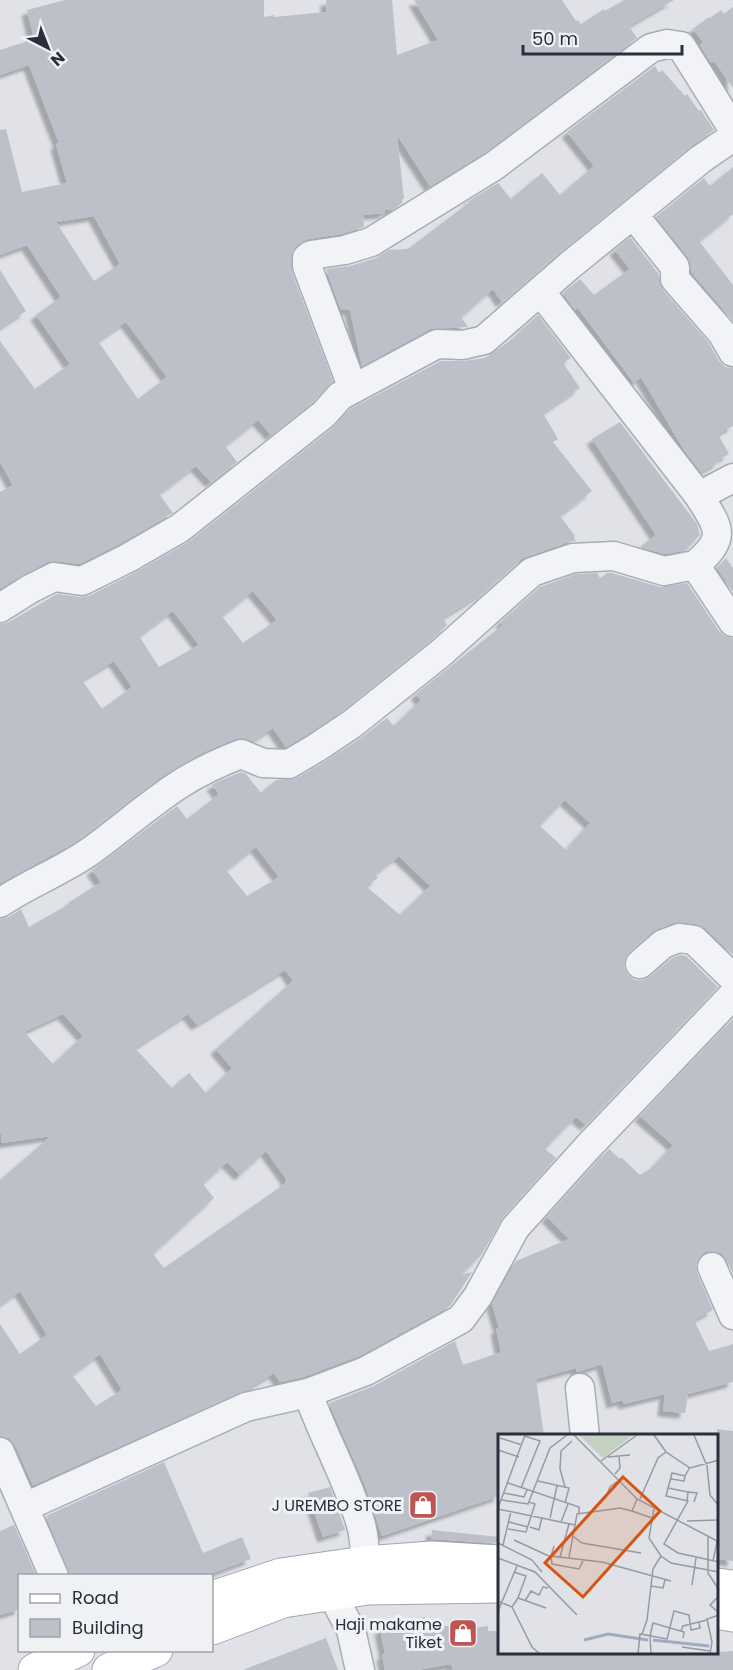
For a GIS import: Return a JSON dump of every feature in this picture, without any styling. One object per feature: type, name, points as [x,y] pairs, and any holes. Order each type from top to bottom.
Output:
[{"type":"main road","points":[[213,1628],[283,1601],[332,1594],[366,1575],[432,1558],[498,1562]]},
{"type":"main road","points":[[213,1598],[280,1575],[366,1575],[498,1586]]},
{"type":"main road","points":[[718,1585],[733,1587]]},
{"type":"main road","points":[[718,1612],[733,1615]]},
{"type":"main road","points":[[35,1670],[74,1652]]},
{"type":"main road","points":[[109,1670],[151,1652]]},
{"type":"street","points":[[0,608],[54,577],[82,581],[180,528],[324,414],[340,396],[437,344],[463,345],[484,340],[701,159],[731,124],[681,46],[667,44],[651,48],[494,166],[371,242],[345,250],[311,255],[307,258],[307,266],[353,389]]},
{"type":"street","points":[[633,214],[675,267],[675,279],[722,333],[733,352]]},
{"type":"street","points":[[0,903],[54,875],[91,851],[179,784],[217,764],[241,754],[263,763],[288,764],[316,748],[352,723],[441,653],[531,572],[573,558],[614,556],[664,571],[695,565],[708,554],[718,538],[716,523],[699,496],[540,291]]},
{"type":"street","points":[[699,496],[733,478]]},
{"type":"street","points":[[695,565],[733,622]]},
{"type":"street","points":[[640,964],[663,944],[679,938],[694,940],[733,978]]},
{"type":"street","points":[[25,1507],[246,1407],[308,1393],[366,1371],[461,1319],[478,1296],[514,1228],[733,995]]},
{"type":"street","points":[[712,1267],[733,1315]]},
{"type":"street","points":[[580,1388],[585,1434]]},
{"type":"street","points":[[308,1393],[317,1420],[333,1449],[362,1527],[366,1575]]},
{"type":"street","points":[[0,1452],[54,1574]]},
{"type":"street","points":[[332,1594],[351,1630],[360,1670]]},
{"type":"building","points":[[65,0],[264,0],[264,17],[274,15],[274,17],[326,12],[326,0],[392,0],[397,55],[438,40],[414,0],[562,0],[576,21],[578,20],[581,24],[604,9],[605,11],[624,0],[674,0],[629,26],[637,38],[485,152],[430,186],[397,135],[404,199],[402,203],[392,210],[385,210],[385,213],[363,215],[364,227],[341,234],[308,239],[292,251],[292,272],[333,381],[313,402],[271,435],[258,420],[225,446],[237,462],[211,482],[196,466],[162,492],[160,495],[173,513],[79,564],[47,562],[0,588],[0,492],[13,485],[0,462],[0,341],[35,389],[70,364],[36,315],[61,297],[27,245],[0,255],[0,130],[6,129],[22,192],[67,183],[56,144],[59,143],[29,65],[0,75],[0,50],[34,39],[27,10]],"holes":[[[94,216],[120,264],[94,281],[56,222]],[[126,322],[167,377],[138,399],[98,341]]]},
{"type":"building","points":[[733,7],[733,88],[714,61],[712,63],[709,60],[700,45],[703,42],[693,29],[721,10],[724,14]]},
{"type":"building","points":[[655,66],[659,73],[662,70],[685,96],[687,94],[714,130],[559,253],[502,302],[493,289],[461,317],[468,327],[430,329],[362,366],[350,310],[341,310],[326,269],[350,266],[376,258],[389,250],[408,249],[470,202],[467,202],[498,183],[511,199],[542,173],[560,195],[594,166],[567,132]]},
{"type":"building","points":[[733,167],[733,214],[699,241],[733,285],[733,321],[692,273],[688,257],[656,217],[704,178],[710,186]]},
{"type":"building","points":[[630,237],[658,273],[663,290],[709,343],[719,361],[725,367],[733,368],[733,426],[718,434],[729,454],[701,472],[684,450],[641,377],[634,383],[578,308],[575,310],[563,293],[580,279],[594,295],[630,269],[615,250]]},
{"type":"building","points":[[0,270],[26,311],[0,328]]},
{"type":"building","points":[[538,315],[571,358],[563,363],[580,388],[543,413],[558,439],[553,442],[592,491],[560,516],[575,536],[576,541],[521,559],[483,593],[443,618],[447,625],[342,711],[286,747],[273,728],[253,741],[235,739],[202,753],[159,778],[72,844],[0,883],[0,624],[9,622],[57,594],[89,596],[136,572],[190,541],[334,427],[350,409],[441,361],[485,358],[510,341]],"holes":[[[253,591],[277,620],[243,643],[222,616]],[[173,611],[199,645],[159,667],[139,636]],[[114,661],[132,687],[102,709],[82,680]]]},
{"type":"building","points":[[620,422],[697,524],[700,535],[687,550],[665,554],[640,547],[656,535],[592,439]]},
{"type":"building","points":[[726,558],[733,568],[733,592],[717,568]]},
{"type":"building","points":[[597,573],[600,578],[607,573],[612,573],[660,587],[687,583],[719,631],[733,638],[733,955],[705,928],[681,922],[652,932],[629,952],[625,958],[624,967],[628,975],[635,980],[643,980],[672,958],[686,956],[718,987],[586,1125],[576,1117],[545,1149],[556,1158],[503,1217],[482,1254],[461,1275],[472,1272],[450,1306],[359,1356],[303,1377],[280,1382],[274,1373],[244,1391],[33,1485],[15,1445],[9,1438],[0,1436],[0,1324],[20,1354],[47,1335],[20,1291],[0,1305],[0,1180],[51,1136],[2,1143],[0,1126],[0,919],[9,917],[21,909],[29,927],[69,904],[101,882],[92,870],[177,806],[187,819],[219,794],[212,785],[217,782],[241,772],[246,774],[261,793],[276,780],[297,778],[324,762],[387,718],[394,726],[421,700],[416,694],[503,625],[501,623],[503,620],[540,587],[576,574]],"holes":[[[565,800],[590,823],[566,850],[540,826]],[[256,847],[279,877],[247,896],[226,870]],[[399,856],[430,886],[400,915],[366,886],[378,878],[375,874]],[[285,970],[293,981],[216,1049],[232,1068],[206,1093],[189,1073],[172,1088],[135,1048],[188,1014],[197,1025]],[[63,1014],[83,1036],[53,1064],[24,1032]],[[266,1151],[287,1180],[286,1183],[164,1268],[153,1254],[214,1198],[203,1184],[227,1162],[240,1175]],[[100,1354],[122,1390],[96,1406],[72,1375]]]},
{"type":"building","points":[[733,1019],[733,1274],[721,1253],[705,1252],[699,1257],[696,1265],[697,1273],[713,1310],[694,1320],[709,1351],[733,1344],[733,1382],[688,1394],[685,1413],[663,1411],[665,1394],[624,1404],[623,1400],[612,1403],[602,1364],[577,1372],[576,1368],[536,1379],[544,1434],[498,1434],[498,1496],[382,1536],[365,1485],[329,1403],[374,1386],[455,1341],[463,1365],[501,1352],[496,1329],[499,1328],[492,1304],[516,1261],[569,1239],[547,1217],[609,1149],[640,1175],[653,1167],[673,1145],[640,1116]]},
{"type":"building","points":[[717,1429],[733,1431],[733,1561],[718,1559]]},
{"type":"building","points":[[164,1462],[203,1553],[242,1537],[251,1559],[210,1574],[70,1574],[46,1516]]},
{"type":"building","points":[[330,1487],[345,1530],[323,1537],[308,1493]]},
{"type":"building","points":[[14,1525],[36,1574],[18,1574],[18,1610],[0,1615],[0,1531]]},
{"type":"building","points":[[432,1530],[498,1537],[498,1543],[431,1539]]},
{"type":"building","points":[[425,1617],[427,1629],[466,1623],[466,1629],[488,1626],[488,1631],[498,1631],[498,1655],[718,1655],[718,1652],[733,1651],[733,1670],[453,1670],[451,1664],[417,1670],[385,1670],[382,1655],[385,1654],[380,1629],[383,1629],[383,1625]]},
{"type":"building","points":[[326,1638],[338,1670],[245,1670],[245,1669]]},
{"type":"place","name":"J UREMBO STORE","points":[[423,1505]]},
{"type":"place","name":"Haji makame Tiket","points":[[463,1633]]}]
